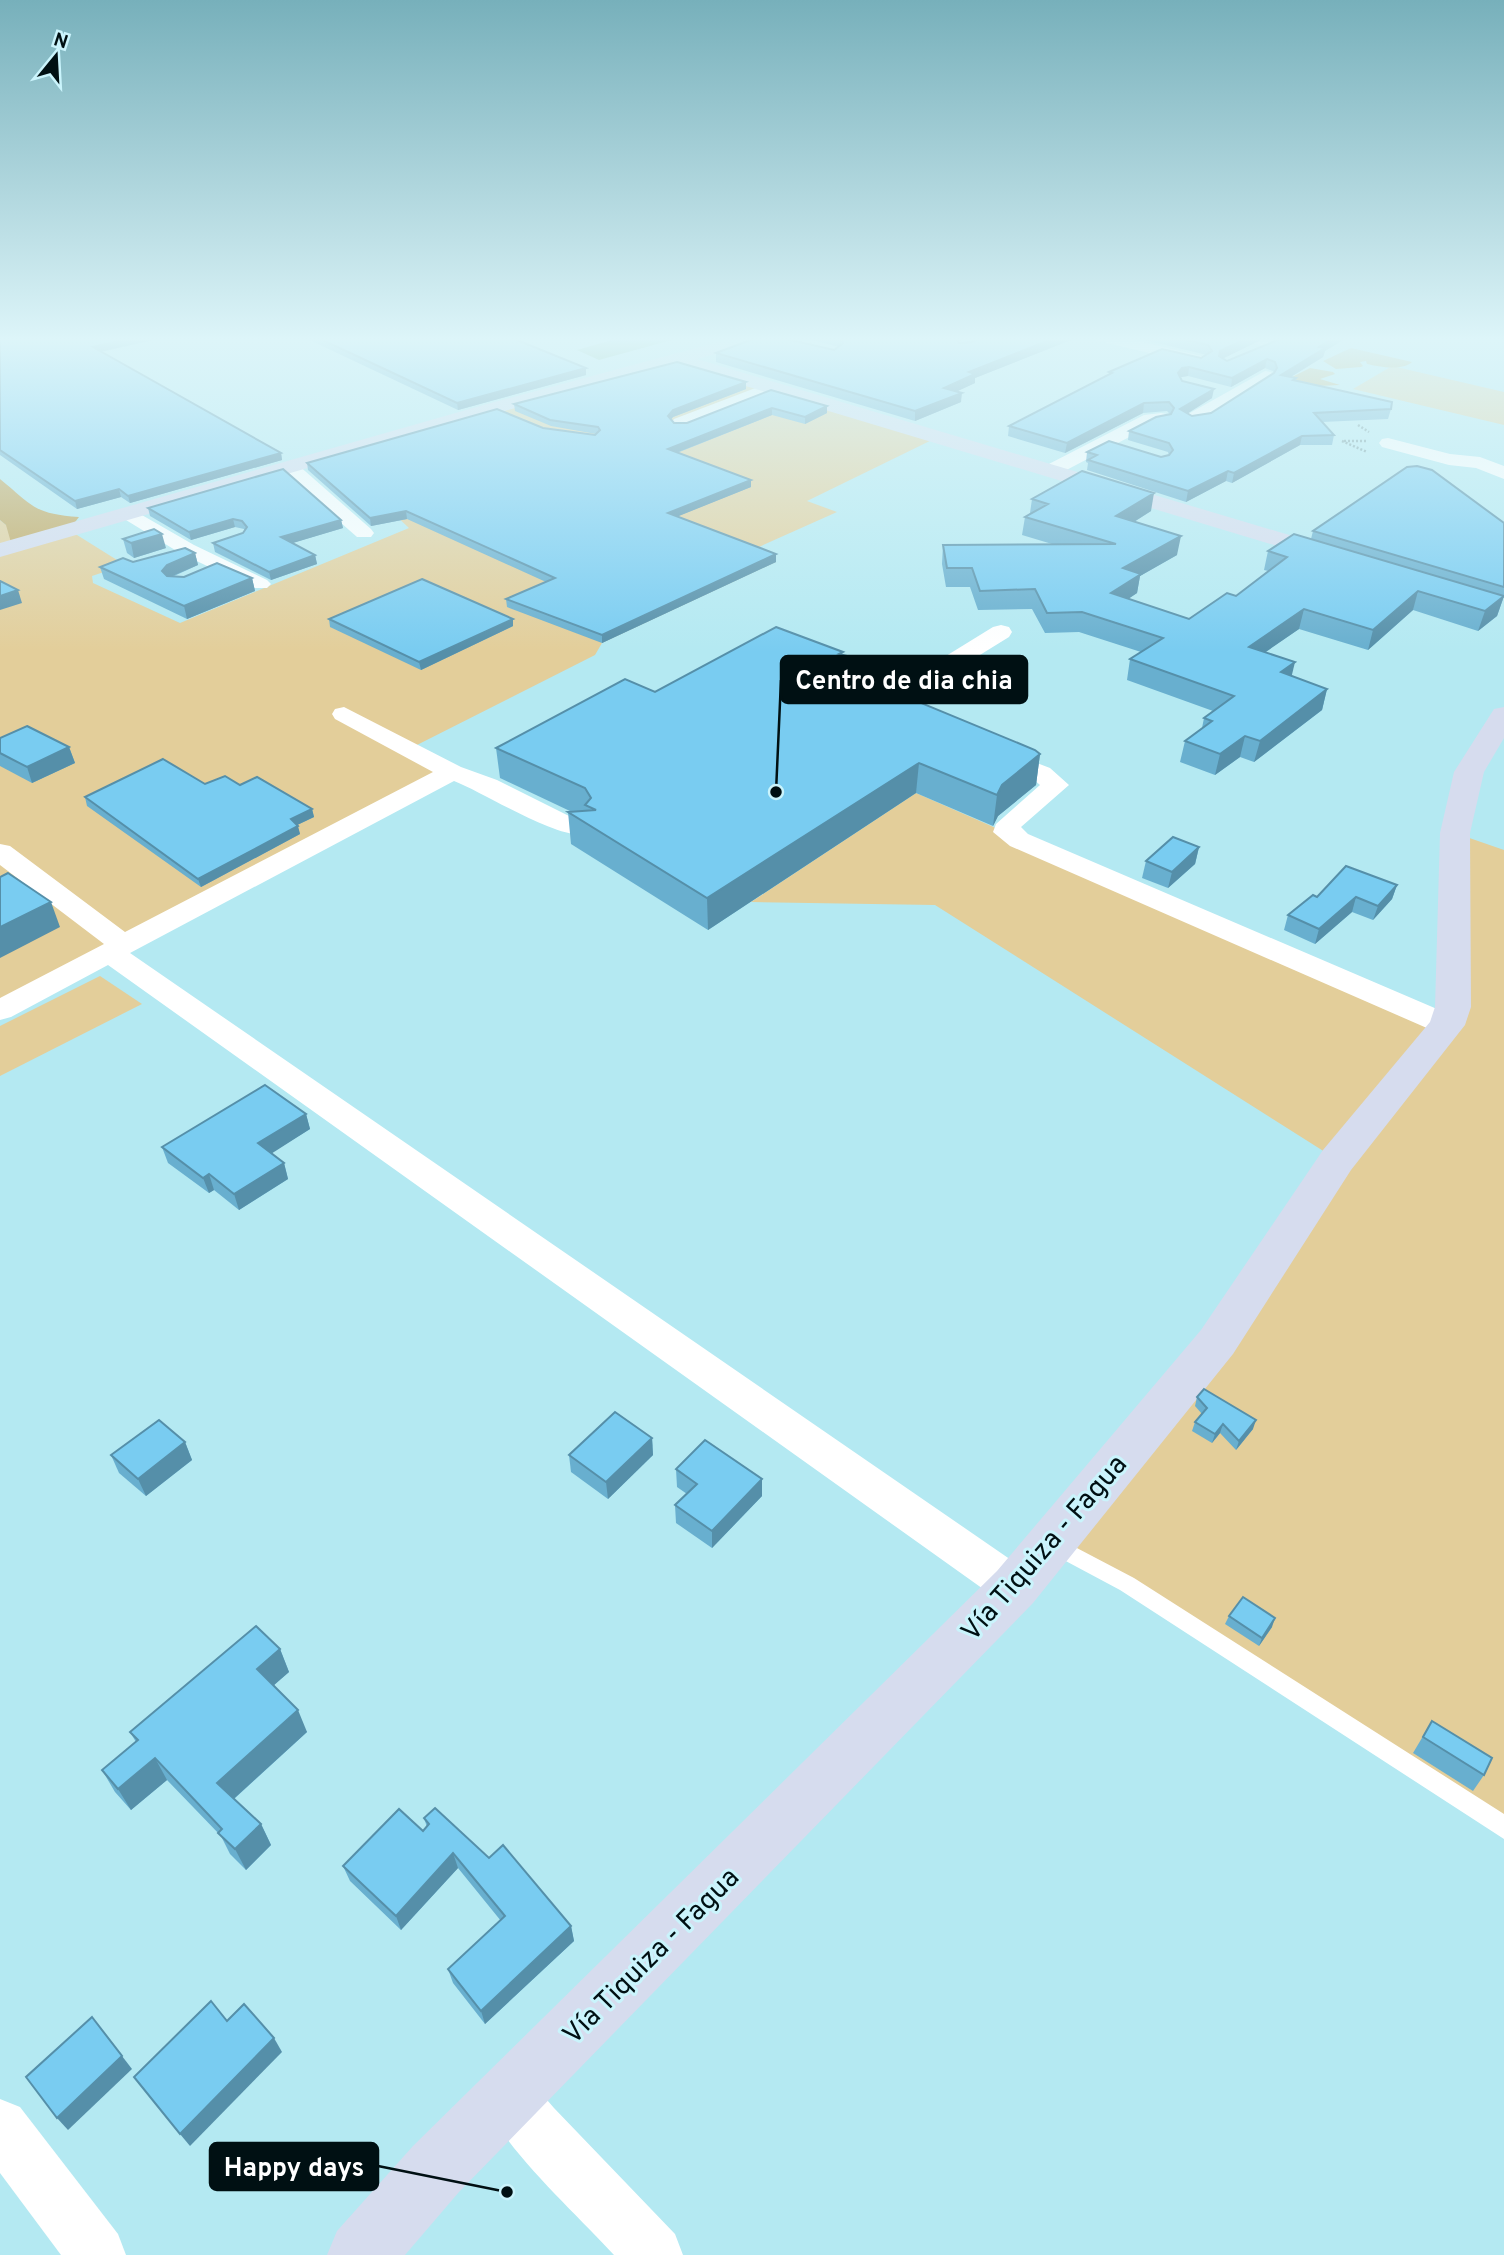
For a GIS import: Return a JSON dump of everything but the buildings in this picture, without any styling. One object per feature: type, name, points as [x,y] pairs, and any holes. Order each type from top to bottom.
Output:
[{"type":"street","points":[[0,550],[394,441]]},
{"type":"street","points":[[951,441],[1353,561]]},
{"type":"street","points":[[1050,471],[1106,442],[1128,449]]},
{"type":"street","points":[[1388,443],[1449,459],[1470,468],[1501,472]]},
{"type":"street","points":[[290,468],[364,533]]},
{"type":"street","points":[[128,513],[187,549],[260,584]]},
{"type":"street","points":[[161,558],[212,542]]},
{"type":"street","points":[[199,574],[219,566]]},
{"type":"street","points":[[935,729],[902,713],[896,707],[894,698],[1001,632]]},
{"type":"street","points":[[344,714],[452,772],[488,785],[558,821],[578,828]]},
{"type":"street","name":"Vía Tiquiza - Fagua","points":[[361,2255],[436,2169],[1015,1587],[1217,1342],[1337,1160],[1447,1025],[1453,1007],[1455,833],[1469,772],[1504,715]]},
{"type":"street","points":[[971,744],[1041,773],[1056,785],[1009,824],[1006,832],[1019,840],[1447,1025]]},
{"type":"street","points":[[0,1010],[452,772]]},
{"type":"street","points":[[0,852],[117,949],[1015,1587]]},
{"type":"street","points":[[509,2097],[534,2129],[654,2255]]},
{"type":"street","points":[[0,2127],[97,2255]]},
{"type":"lane","points":[[1052,1544],[1128,1584],[1504,1827]]},
{"type":"shaded area","points":[[382,441],[929,441],[807,501],[837,512],[752,550],[776,562],[602,643],[595,655],[409,749],[452,772],[0,1010],[0,520],[6,525],[69,530],[125,565],[92,576],[93,583],[180,623],[409,528],[393,513],[368,445]]},
{"type":"shaded area","points":[[0,479],[43,511],[79,517],[69,530],[12,546],[6,525],[0,520]]},
{"type":"shaded area","points":[[916,793],[1446,1025],[1455,833],[1504,850],[1504,1827],[1052,1544],[1336,1159],[935,905],[751,902]]},
{"type":"shaded area","points":[[100,976],[142,1004],[0,1076],[0,1026]]},
{"type":"place","name":"Centro de dia chia","points":[[776,792]]},
{"type":"place","name":"Happy days","points":[[507,2192]]}]
